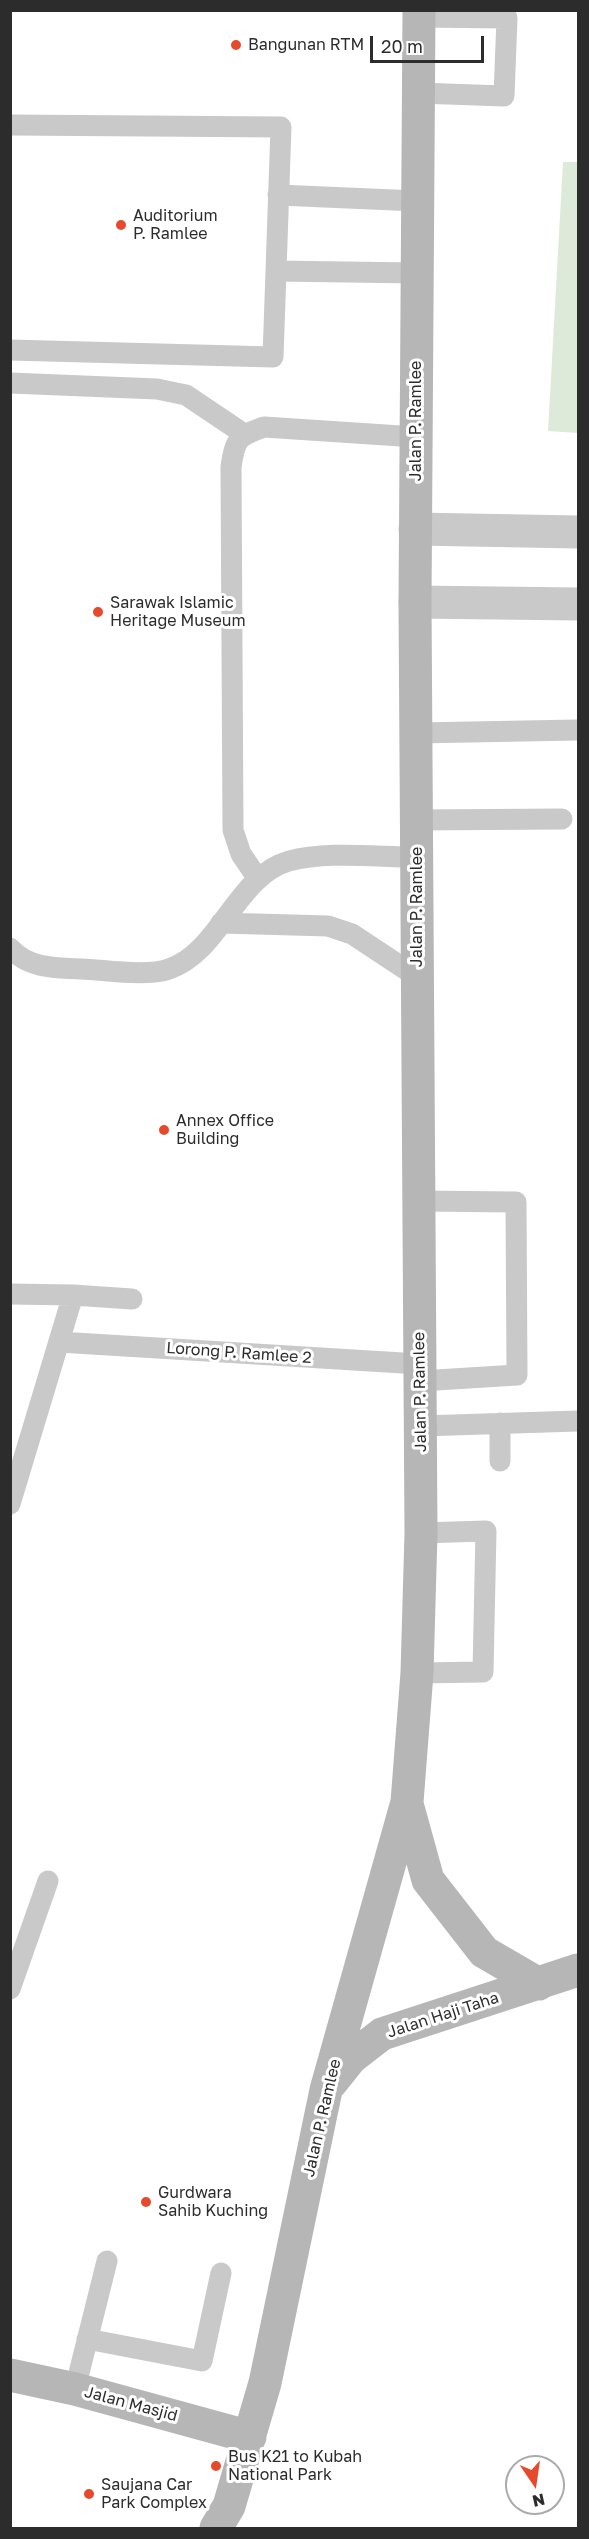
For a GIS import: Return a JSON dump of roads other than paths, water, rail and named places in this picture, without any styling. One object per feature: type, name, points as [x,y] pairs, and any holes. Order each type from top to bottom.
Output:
[{"type":"main road","name":"Jalan P. Ramlee","points":[[216,2529],[229,2506],[265,2383],[326,2090],[407,1802],[417,1673],[421,1533],[415,602],[418,14]]},
{"type":"main road","name":"Jalan P. Ramlee","points":[[407,1802],[428,1880],[484,1952],[539,1984]]},
{"type":"main road","name":"Jalan Haji Taha","points":[[326,2090],[351,2058],[382,2034],[579,1970]]},
{"type":"main road","name":"Jalan Masjid","points":[[10,2374],[75,2389],[250,2437]]},
{"type":"street","points":[[415,529],[579,532]]},
{"type":"street","points":[[415,602],[579,604]]},
{"type":"lane","points":[[418,14],[507,18],[504,96],[418,93]]},
{"type":"lane","points":[[10,125],[281,127],[273,357],[10,350]]},
{"type":"lane","points":[[278,195],[417,201]]},
{"type":"lane","points":[[276,271],[417,273]]},
{"type":"lane","points":[[10,383],[157,389],[186,395],[244,434]]},
{"type":"lane","points":[[258,879],[241,854],[233,830],[231,466],[234,448],[244,434],[264,427],[416,437]]},
{"type":"lane","points":[[416,733],[579,730]]},
{"type":"lane","points":[[416,820],[562,819]]},
{"type":"lane","points":[[10,948],[33,964],[54,968],[168,970],[184,962],[199,949],[258,879],[288,861],[324,857],[416,857]]},
{"type":"lane","points":[[221,923],[328,926],[352,934],[417,977]]},
{"type":"lane","name":"Lorong P. Ramlee 2","points":[[59,1342],[420,1373],[517,1375],[516,1202],[419,1201]]},
{"type":"lane","points":[[10,1293],[132,1299]]},
{"type":"lane","points":[[10,1504],[73,1295]]},
{"type":"lane","points":[[421,1426],[579,1421]]},
{"type":"lane","points":[[500,1423],[500,1461]]},
{"type":"lane","points":[[417,1673],[483,1672],[486,1531],[421,1533]]},
{"type":"lane","points":[[10,1989],[48,1881]]},
{"type":"lane","points":[[75,2389],[107,2260]]},
{"type":"lane","points":[[87,2339],[202,2361],[221,2273]]},
{"type":"place","name":"Bangunan RTM","points":[[236,45]]},
{"type":"place","name":"Auditorium P. Ramlee","points":[[121,225]]},
{"type":"place","name":"Sarawak Islamic Heritage Museum","points":[[98,612]]},
{"type":"place","name":"Annex Office Building","points":[[164,1130]]},
{"type":"place","name":"Gurdwara Sahib Kuching","points":[[146,2202]]},
{"type":"place","name":"Bus K21 to Kubah National Park","points":[[216,2466]]},
{"type":"place","name":"Saujana Car Park Complex","points":[[89,2494]]}]
